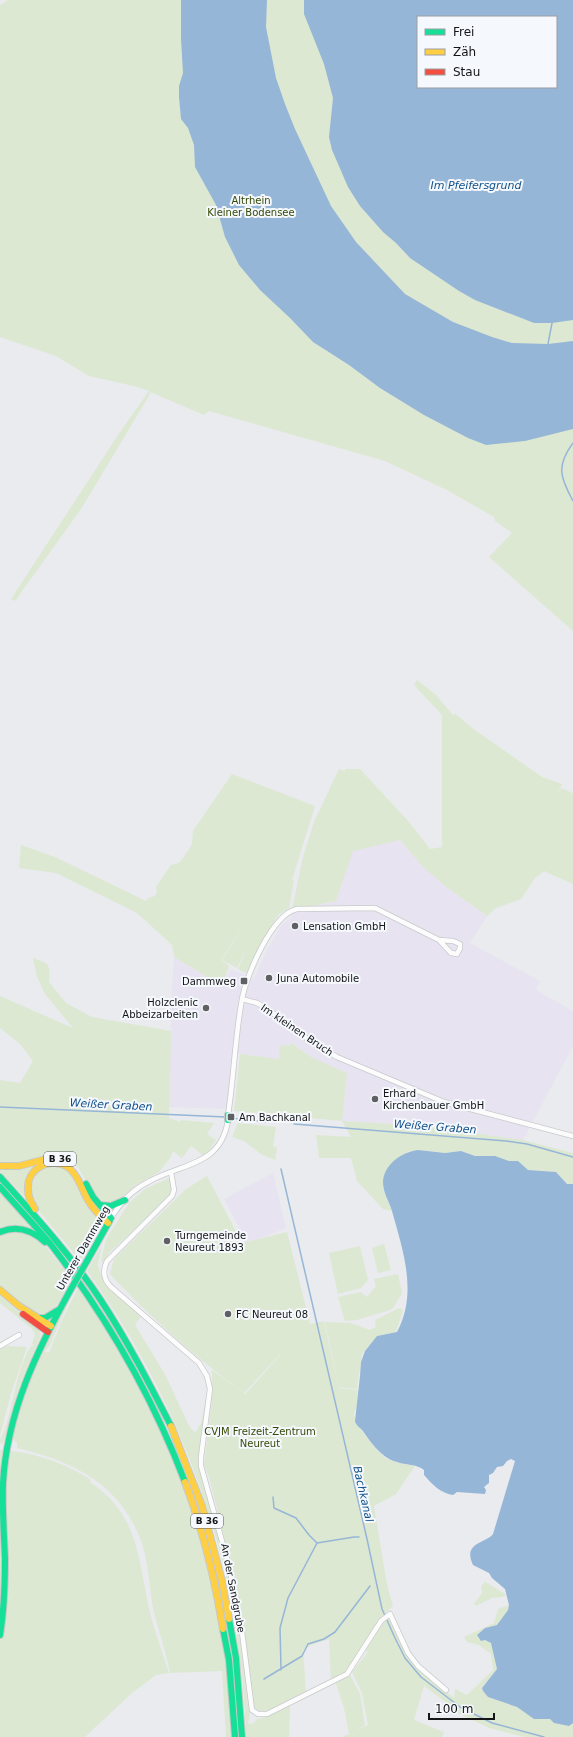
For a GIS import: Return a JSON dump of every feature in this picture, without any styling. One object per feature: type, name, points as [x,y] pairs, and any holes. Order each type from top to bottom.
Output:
[{"type":"main road","name":"B 36","points":[[0,1166],[11,1168],[21,1167],[48,1158],[66,1161],[79,1171],[93,1197],[100,1205],[109,1221]]},
{"type":"main road","points":[[46,1226],[43,1218],[30,1202],[27,1194],[27,1186],[29,1178],[34,1171],[50,1163],[64,1165],[72,1171],[79,1180],[91,1205],[109,1221]]},
{"type":"main road","name":"B 36","points":[[0,1177],[46,1226],[102,1300],[136,1356],[168,1418],[190,1470],[207,1521],[227,1601],[239,1683],[242,1737]]},
{"type":"main road","name":"B 36","points":[[0,1187],[38,1228],[97,1306],[131,1361],[162,1422],[186,1481],[200,1524],[220,1602],[232,1686],[235,1737]]},
{"type":"main road","points":[[100,1205],[111,1206],[125,1200]]},
{"type":"main road","name":"Unterer Dammweg","points":[[0,1635],[6,1590],[3,1492],[5,1457],[19,1400],[29,1372],[51,1326],[109,1221]]},
{"type":"main road","name":"B 36","points":[[0,1232],[16,1228],[30,1231],[43,1240],[59,1259],[66,1264]]},
{"type":"main road","points":[[0,1290],[19,1306],[51,1326]]},
{"type":"main road","points":[[0,1294],[48,1332]]},
{"type":"main road","points":[[38,1318],[45,1318],[60,1309]]},
{"type":"street","name":"Unterer Dammweg","points":[[109,1221],[125,1200],[147,1182],[194,1164],[210,1154],[224,1136],[228,1118],[242,999],[251,972],[264,943],[280,919],[292,910],[372,907],[439,940]]},
{"type":"street","points":[[439,940],[457,942],[460,944],[459,951],[456,954],[451,953],[439,940]]},
{"type":"street","name":"Im kleinen Bruch","points":[[242,999],[260,1004],[320,1048],[349,1062],[444,1102],[573,1136]]},
{"type":"street","name":"An der Sandgrube","points":[[171,1172],[174,1190],[172,1196],[107,1261],[104,1274],[106,1281],[111,1287],[199,1363],[208,1379],[210,1389],[201,1466],[223,1540],[233,1585],[242,1632],[252,1710],[258,1714],[267,1714],[348,1674],[383,1619],[390,1614],[408,1653],[418,1666],[446,1690]]},
{"type":"street","points":[[0,1346],[19,1335]]},
{"type":"shaded area","points":[[400,840],[423,867],[445,886],[487,916],[470,943],[540,981],[536,990],[573,1011],[573,1046],[523,1140],[425,1126],[342,1121],[347,1073],[311,1057],[291,1042],[290,1046],[279,1059],[233,1053],[227,1109],[169,1107],[174,957],[222,986],[230,969],[254,979],[265,954],[281,926],[291,917],[292,910],[336,901],[353,850]]},
{"type":"shaded area","points":[[273,1173],[286,1228],[258,1239],[242,1243],[238,1233],[239,1227],[224,1199]]},
{"type":"green space","name":"Altrhein Kleiner Bodensee","points":[[8,0],[573,0],[573,631],[489,557],[512,533],[495,521],[494,517],[447,490],[385,461],[209,411],[204,415],[150,392],[81,509],[15,601],[11,599],[120,432],[149,391],[138,387],[89,376],[56,356],[0,337],[0,5]]},
{"type":"green space","points":[[417,680],[435,694],[453,715],[456,714],[472,728],[542,777],[562,784],[557,794],[561,788],[573,793],[573,884],[544,871],[535,878],[521,899],[496,908],[487,916],[445,886],[423,867],[400,840],[353,851],[336,901],[292,910],[303,857],[314,822],[339,769],[345,771],[345,769],[360,769],[409,822],[430,849],[442,847],[442,715],[414,685]]},
{"type":"green space","points":[[232,774],[315,806],[292,880],[294,881],[289,908],[278,915],[246,973],[238,969],[246,949],[237,968],[222,960],[248,919],[221,960],[229,966],[222,986],[174,957],[172,945],[137,913],[56,873],[19,868],[21,845],[55,857],[146,901],[148,898],[155,896],[157,892],[156,887],[171,865],[180,862],[188,851],[192,844],[193,831]]},
{"type":"green space","points":[[33,958],[48,965],[49,982],[66,1003],[92,1017],[171,1031],[169,1118],[180,1122],[181,1120],[214,1123],[207,1134],[216,1140],[205,1157],[191,1146],[182,1158],[173,1151],[170,1158],[159,1172],[137,1184],[115,1203],[103,1204],[90,1189],[78,1167],[67,1159],[50,1157],[25,1164],[0,1164],[0,1080],[20,1083],[33,1061],[20,1044],[0,1028],[0,996],[73,1028],[45,994],[37,977]]},
{"type":"green space","points":[[290,1042],[311,1057],[347,1073],[342,1121],[234,1111],[240,1054],[279,1059],[280,1045],[290,1046]]},
{"type":"green space","points":[[342,1121],[425,1126],[523,1140],[573,1153],[573,1184],[567,1184],[556,1172],[528,1170],[518,1161],[509,1161],[488,1156],[475,1156],[461,1151],[445,1153],[418,1150],[408,1152],[389,1166],[384,1175],[383,1189],[392,1211],[383,1209],[357,1181],[351,1158],[319,1158],[316,1135],[351,1137]]},
{"type":"green space","points":[[238,1123],[276,1127],[273,1146],[277,1148],[275,1160],[261,1154],[244,1141],[232,1137]]},
{"type":"green space","points":[[36,1164],[71,1168],[38,1165],[25,1197],[0,1172],[0,1168]]},
{"type":"green space","points":[[49,1165],[67,1169],[102,1223],[86,1255],[85,1254],[80,1261],[34,1205],[29,1191],[37,1171]]},
{"type":"green space","name":"CVJM Freizeit-Zentrum Neureut","points":[[207,1176],[242,1243],[287,1232],[310,1324],[324,1321],[339,1388],[358,1390],[357,1406],[354,1414],[358,1425],[373,1445],[387,1459],[415,1466],[396,1494],[374,1506],[387,1585],[393,1606],[381,1617],[348,1671],[331,1679],[329,1639],[311,1645],[303,1650],[306,1692],[266,1712],[259,1711],[253,1706],[239,1598],[209,1477],[204,1465],[212,1398],[212,1370],[245,1394],[287,1347],[244,1393],[174,1337],[110,1274],[114,1259],[186,1189]]},
{"type":"green space","points":[[170,1179],[172,1189],[171,1195],[109,1253],[103,1263],[101,1261],[106,1239],[129,1203],[145,1189]]},
{"type":"green space","points":[[0,1193],[34,1230],[0,1230]]},
{"type":"green space","points":[[24,1231],[42,1242],[71,1278],[56,1306],[49,1313],[38,1316],[0,1288],[0,1234]]},
{"type":"green space","points":[[384,1244],[391,1270],[378,1273],[372,1248]]},
{"type":"green space","points":[[102,1245],[98,1265],[103,1281],[141,1316],[135,1325],[166,1376],[189,1426],[195,1433],[201,1423],[206,1399],[199,1464],[228,1571],[241,1646],[250,1714],[248,1724],[254,1723],[257,1719],[269,1716],[290,1705],[289,1737],[246,1737],[242,1675],[233,1613],[220,1552],[202,1492],[179,1434],[153,1378],[122,1323],[87,1271]]},
{"type":"green space","points":[[360,1246],[368,1280],[361,1288],[338,1294],[329,1253]]},
{"type":"green space","points":[[398,1274],[402,1293],[393,1308],[357,1320],[345,1321],[338,1297],[361,1292],[367,1297],[376,1286],[374,1279]]},
{"type":"green space","points":[[78,1288],[103,1325],[147,1403],[166,1444],[182,1485],[208,1570],[221,1635],[226,1666],[231,1737],[226,1737],[222,1671],[170,1673],[153,1608],[145,1554],[137,1531],[126,1512],[113,1496],[98,1482],[60,1461],[17,1448],[17,1442],[12,1439],[19,1412],[39,1356],[73,1292],[49,1347],[44,1351],[49,1353],[62,1320]]},
{"type":"green space","points":[[0,1296],[38,1328],[41,1335],[21,1381],[3,1444],[0,1443],[0,1439],[5,1429],[22,1366],[31,1346],[34,1346],[32,1344],[35,1334],[32,1329],[0,1303]]},
{"type":"green space","points":[[399,1308],[403,1310],[396,1332],[377,1336],[362,1354],[357,1389],[339,1387],[325,1322],[351,1323],[370,1330],[376,1327],[375,1320]]},
{"type":"green space","points":[[7,1346],[27,1347],[11,1394],[0,1435],[0,1348]]},
{"type":"green space","points":[[0,1450],[36,1455],[70,1468],[91,1480],[90,1482],[106,1495],[118,1508],[127,1522],[138,1554],[151,1616],[169,1673],[156,1675],[132,1693],[85,1737],[0,1737]]},
{"type":"green space","points":[[485,1582],[507,1595],[492,1598],[476,1606],[474,1604],[482,1593],[481,1586]]},
{"type":"green space","points":[[509,1605],[508,1610],[497,1625],[485,1628],[485,1640],[491,1644],[493,1648],[497,1669],[482,1687],[483,1691],[488,1697],[517,1707],[534,1719],[550,1719],[569,1726],[573,1723],[573,1737],[524,1737],[489,1728],[454,1711],[454,1709],[422,1684],[424,1686],[414,1720],[444,1732],[442,1737],[342,1737],[349,1734],[344,1708],[336,1683],[350,1675],[360,1694],[365,1725],[356,1730],[368,1725],[362,1693],[352,1672],[368,1652],[365,1650],[384,1622],[390,1619],[406,1653],[416,1665],[454,1698],[455,1689],[467,1695],[493,1670],[491,1654],[479,1645],[467,1642],[464,1637],[494,1623],[498,1609]]},
{"type":"water","points":[[181,0],[267,0],[266,27],[276,78],[285,104],[331,206],[356,242],[405,294],[453,322],[512,343],[548,344],[573,341],[573,429],[525,441],[486,445],[468,438],[424,415],[380,388],[349,365],[313,342],[260,290],[239,265],[225,237],[216,205],[195,167],[194,145],[188,128],[181,119],[179,86],[183,73]]},
{"type":"water","name":"Im Pfeifersgrund","points":[[304,0],[573,0],[573,320],[552,323],[534,323],[475,300],[410,258],[383,232],[360,206],[348,187],[332,150],[329,137],[333,98],[324,64],[304,14]]},
{"type":"water","points":[[418,1150],[445,1153],[461,1151],[475,1156],[495,1156],[509,1161],[518,1161],[528,1170],[556,1172],[567,1184],[573,1184],[573,1723],[569,1726],[554,1723],[550,1719],[534,1719],[517,1707],[488,1697],[482,1688],[497,1669],[491,1643],[485,1640],[481,1641],[477,1635],[485,1628],[497,1625],[508,1610],[509,1605],[505,1589],[492,1578],[489,1573],[473,1565],[470,1557],[473,1547],[493,1534],[515,1461],[511,1459],[507,1461],[503,1466],[497,1467],[493,1473],[489,1475],[489,1483],[484,1487],[486,1490],[485,1494],[457,1492],[453,1495],[448,1494],[433,1485],[424,1475],[424,1470],[421,1468],[400,1463],[382,1454],[373,1445],[355,1421],[361,1362],[365,1351],[377,1336],[397,1332],[407,1302],[408,1287],[404,1257],[392,1211],[384,1190],[384,1176],[390,1164],[400,1156]]},
{"type":"waterway","points":[[548,344],[552,323]]},
{"type":"waterway","points":[[573,443],[564,458],[562,465],[565,485],[573,501]]},
{"type":"waterway","name":"Weißer Graben","points":[[0,1107],[226,1117]]},
{"type":"waterway","name":"Weißer Graben","points":[[230,1118],[269,1122]]},
{"type":"waterway","name":"Weißer Graben","points":[[294,1124],[506,1141],[527,1144],[573,1157]]},
{"type":"waterway","name":"Bachkanal","points":[[281,1169],[382,1609],[395,1638],[405,1658],[421,1677],[460,1707],[492,1723],[544,1737]]},
{"type":"waterway","points":[[273,1497],[274,1508],[296,1518],[317,1543]]},
{"type":"waterway","points":[[281,1670],[280,1628],[288,1598],[317,1543],[359,1537]]},
{"type":"waterway","points":[[264,1679],[302,1656],[308,1644],[324,1639],[335,1632],[370,1586]]},
{"type":"traffic: fast","points":[[228,1115],[228,1120]]},
{"type":"traffic: fast","points":[[0,1177],[65,1251],[100,1299],[129,1346],[171,1426]]},
{"type":"traffic: fast","points":[[86,1184],[93,1197],[111,1218]]},
{"type":"traffic: fast","points":[[0,1187],[52,1246],[73,1274],[110,1330],[128,1359],[158,1419],[185,1482]]},
{"type":"traffic: fast","points":[[100,1205],[111,1206],[125,1200]]},
{"type":"traffic: fast","points":[[87,1261],[110,1220]]},
{"type":"traffic: fast","points":[[0,1232],[12,1229],[24,1230],[35,1234],[45,1242]]},
{"type":"traffic: fast","points":[[71,1289],[87,1261]]},
{"type":"traffic: fast","points":[[0,1635],[5,1578],[3,1483],[11,1431],[17,1406],[36,1358],[71,1289]]},
{"type":"traffic: fast","points":[[38,1318],[45,1318],[60,1309]]},
{"type":"traffic: fast","points":[[229,1619],[236,1658],[242,1737]]},
{"type":"traffic: fast","points":[[223,1629],[229,1660],[235,1737]]},
{"type":"traffic: slow","points":[[0,1166],[19,1166],[50,1158]]},
{"type":"traffic: slow","points":[[35,1209],[28,1192],[29,1181],[36,1170],[42,1166],[55,1163],[69,1168],[72,1171],[78,1179],[92,1206],[108,1223]]},
{"type":"traffic: slow","points":[[0,1290],[19,1306],[51,1326]]},
{"type":"traffic: slow","points":[[171,1426],[202,1506],[222,1581],[229,1619]]},
{"type":"traffic: slow","points":[[185,1482],[208,1555],[223,1629]]},
{"type":"traffic: jam","points":[[23,1314],[48,1332]]},
{"type":"place","name":"Lensation GmbH","points":[[295,926]]},
{"type":"place","name":"Juna Automobile","points":[[269,978]]},
{"type":"place","name":"Dammweg","points":[[244,981]]},
{"type":"place","name":"Holzclenic Abbeizarbeiten","points":[[206,1008]]},
{"type":"place","name":"Erhard Kirchenbauer GmbH","points":[[375,1099]]},
{"type":"place","name":"Am Bachkanal","points":[[231,1117]]},
{"type":"place","name":"Turngemeinde Neureut 1893","points":[[167,1241]]},
{"type":"place","name":"FC Neureut 08","points":[[228,1314]]}]
